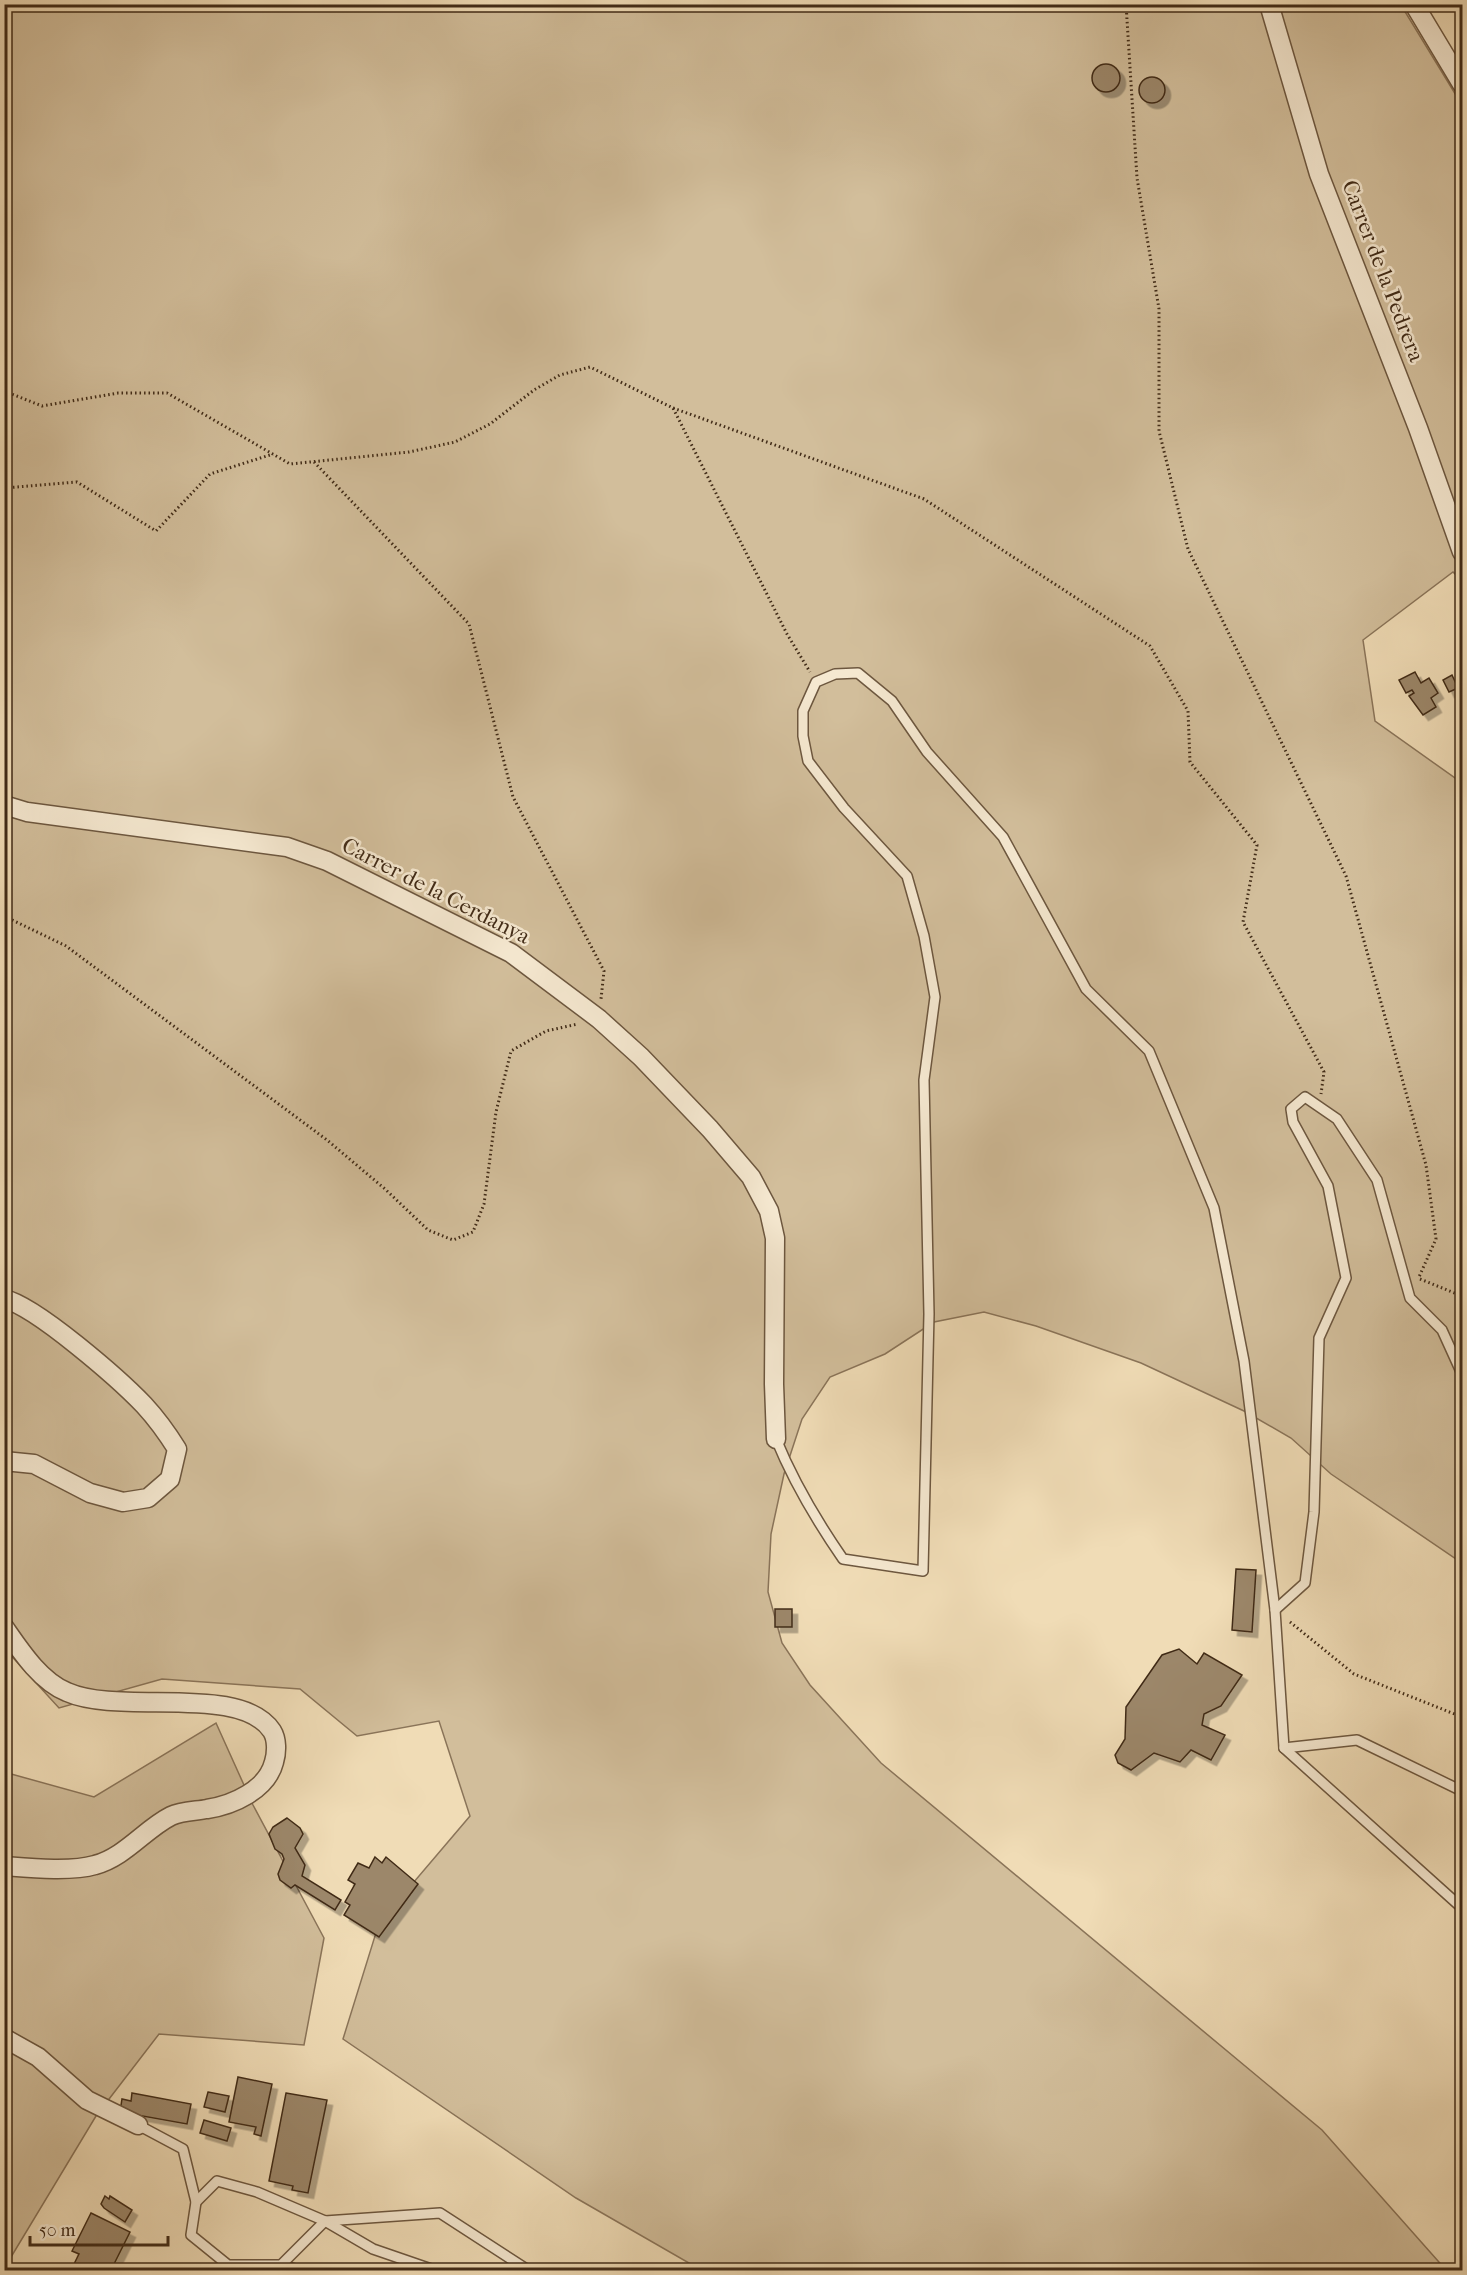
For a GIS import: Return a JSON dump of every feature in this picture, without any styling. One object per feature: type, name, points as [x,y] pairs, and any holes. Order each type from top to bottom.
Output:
[{"type":"street","name":"Carrer de la Pedrera","points":[[1269,4],[1320,174],[1418,428],[1462,552]]},
{"type":"street","points":[[1414,4],[1462,84]]},
{"type":"street","name":"Carrer de la Cerdanya","points":[[4,805],[27,812],[286,847],[327,861],[511,953],[599,1019],[641,1057],[710,1129],[751,1177],[769,1211],[775,1238],[776,1439]]},
{"type":"street","points":[[4,1299],[48,1323],[97,1363],[143,1404],[177,1449],[170,1479],[148,1498],[123,1502],[90,1493],[34,1464],[4,1461]]},
{"type":"street","points":[[4,1627],[20,1650],[43,1675],[65,1691],[86,1699],[113,1702],[198,1703],[244,1709],[273,1732],[276,1751],[273,1765],[262,1782],[250,1794],[211,1809],[174,1814],[115,1856],[95,1865],[39,1869],[4,1866]]},
{"type":"street","points":[[4,2038],[38,2057],[87,2100],[138,2125]]},
{"type":"lane","points":[[776,1439],[793,1481],[813,1517],[843,1559],[923,1571],[929,1314],[924,1080],[935,997],[924,936],[907,876],[844,808],[808,761],[803,736],[803,711],[816,682],[835,674],[858,673],[892,701],[927,752],[1004,837],[1086,989],[1149,1052],[1214,1209],[1244,1361],[1275,1610],[1284,1748],[1462,1908]]},
{"type":"lane","points":[[1275,1610],[1305,1583],[1314,1512],[1319,1338],[1346,1278],[1328,1186],[1293,1122],[1291,1109],[1305,1097],[1337,1119],[1377,1180],[1410,1298],[1442,1330],[1462,1374]]},
{"type":"lane","points":[[1284,1748],[1357,1740],[1462,1791]]},
{"type":"lane","points":[[138,2125],[183,2149],[196,2202],[191,2235],[228,2265],[281,2265],[299,2271]]},
{"type":"lane","points":[[196,2202],[217,2181],[257,2192],[325,2221],[373,2249],[434,2271]]},
{"type":"lane","points":[[281,2265],[325,2221],[440,2213],[528,2271]]},
{"type":"path","points":[[1126,4],[1137,178],[1159,309],[1160,431],[1188,549],[1346,876],[1426,1165],[1436,1239],[1410,1298]]},
{"type":"path","points":[[4,391],[42,406],[118,393],[167,393],[290,464],[410,452],[455,442],[490,424],[560,375],[590,367],[673,408],[924,499],[1149,646],[1188,711],[1190,762],[1257,845],[1243,922],[1323,1072],[1320,1106]]},
{"type":"path","points":[[673,408],[787,634],[816,682]]},
{"type":"path","points":[[4,489],[77,482],[156,531],[210,474],[273,454]]},
{"type":"path","points":[[4,916],[66,946],[327,1140],[385,1189],[428,1230],[453,1240],[473,1232],[484,1204],[496,1112],[511,1051],[546,1031],[599,1019],[604,971],[513,797],[469,624],[314,462]]},
{"type":"path","points":[[1418,1279],[1462,1296]]},
{"type":"path","points":[[1275,1610],[1354,1674],[1462,1717]]},
{"type":"shaded area","points":[[5,5],[1401,5],[1462,105],[1462,581],[1453,572],[1363,640],[1375,721],[1462,783],[1462,1563],[1331,1474],[1291,1438],[1244,1411],[1141,1363],[1036,1326],[984,1312],[934,1322],[885,1354],[830,1377],[802,1419],[784,1474],[771,1534],[768,1592],[782,1643],[810,1685],[881,1763],[1322,2130],[1446,2270],[701,2270],[576,2198],[343,2039],[379,1923],[470,1816],[439,1721],[357,1736],[300,1689],[162,1679],[59,1708],[5,1649]]},
{"type":"shaded area","points":[[216,1723],[253,1805],[324,1938],[304,2045],[159,2034],[96,2116],[8,2262],[13,2270],[4,2270],[4,1772],[94,1797]]},
{"type":"building","points":[[1106,64],[1116,68],[1120,78],[1116,88],[1106,92],[1096,88],[1092,78],[1096,68]]},
{"type":"building","points":[[1152,77],[1161,81],[1165,90],[1161,99],[1152,103],[1143,99],[1139,90],[1143,81]]},
{"type":"building","points":[[1415,672],[1421,683],[1429,678],[1438,693],[1431,698],[1436,707],[1423,715],[1409,696],[1414,693],[1412,690],[1406,693],[1399,680]]},
{"type":"building","points":[[1452,675],[1458,688],[1449,692],[1443,680]]},
{"type":"building","points":[[1236,1569],[1256,1570],[1252,1632],[1232,1630]]},
{"type":"building","points":[[775,1609],[792,1609],[792,1627],[775,1627]]},
{"type":"building","points":[[1179,1649],[1197,1664],[1204,1653],[1242,1675],[1221,1706],[1204,1714],[1202,1725],[1225,1735],[1211,1760],[1191,1750],[1180,1762],[1154,1753],[1131,1770],[1118,1763],[1115,1755],[1125,1739],[1126,1707],[1162,1655]]},
{"type":"building","points":[[287,1818],[300,1828],[303,1834],[295,1848],[305,1865],[302,1876],[341,1900],[335,1910],[295,1885],[291,1888],[280,1880],[278,1874],[284,1859],[282,1854],[275,1849],[269,1834],[273,1827]]},
{"type":"building","points":[[375,1857],[382,1863],[386,1857],[418,1884],[379,1937],[344,1915],[350,1905],[345,1902],[355,1884],[348,1880],[358,1863],[369,1868]]},
{"type":"building","points":[[238,2077],[272,2084],[261,2136],[254,2134],[256,2127],[229,2122]]},
{"type":"building","points":[[208,2092],[229,2096],[225,2112],[204,2107]]},
{"type":"building","points":[[132,2093],[191,2104],[187,2124],[120,2112],[122,2099],[131,2101]]},
{"type":"building","points":[[286,2093],[327,2100],[308,2193],[292,2190],[293,2186],[269,2181]]},
{"type":"building","points":[[204,2120],[231,2128],[227,2141],[200,2133]]},
{"type":"building","points":[[105,2196],[109,2199],[110,2196],[132,2210],[125,2222],[104,2208],[101,2204]]},
{"type":"building","points":[[91,2213],[130,2232],[111,2270],[103,2266],[101,2270],[71,2270],[79,2254],[72,2251]]}]
